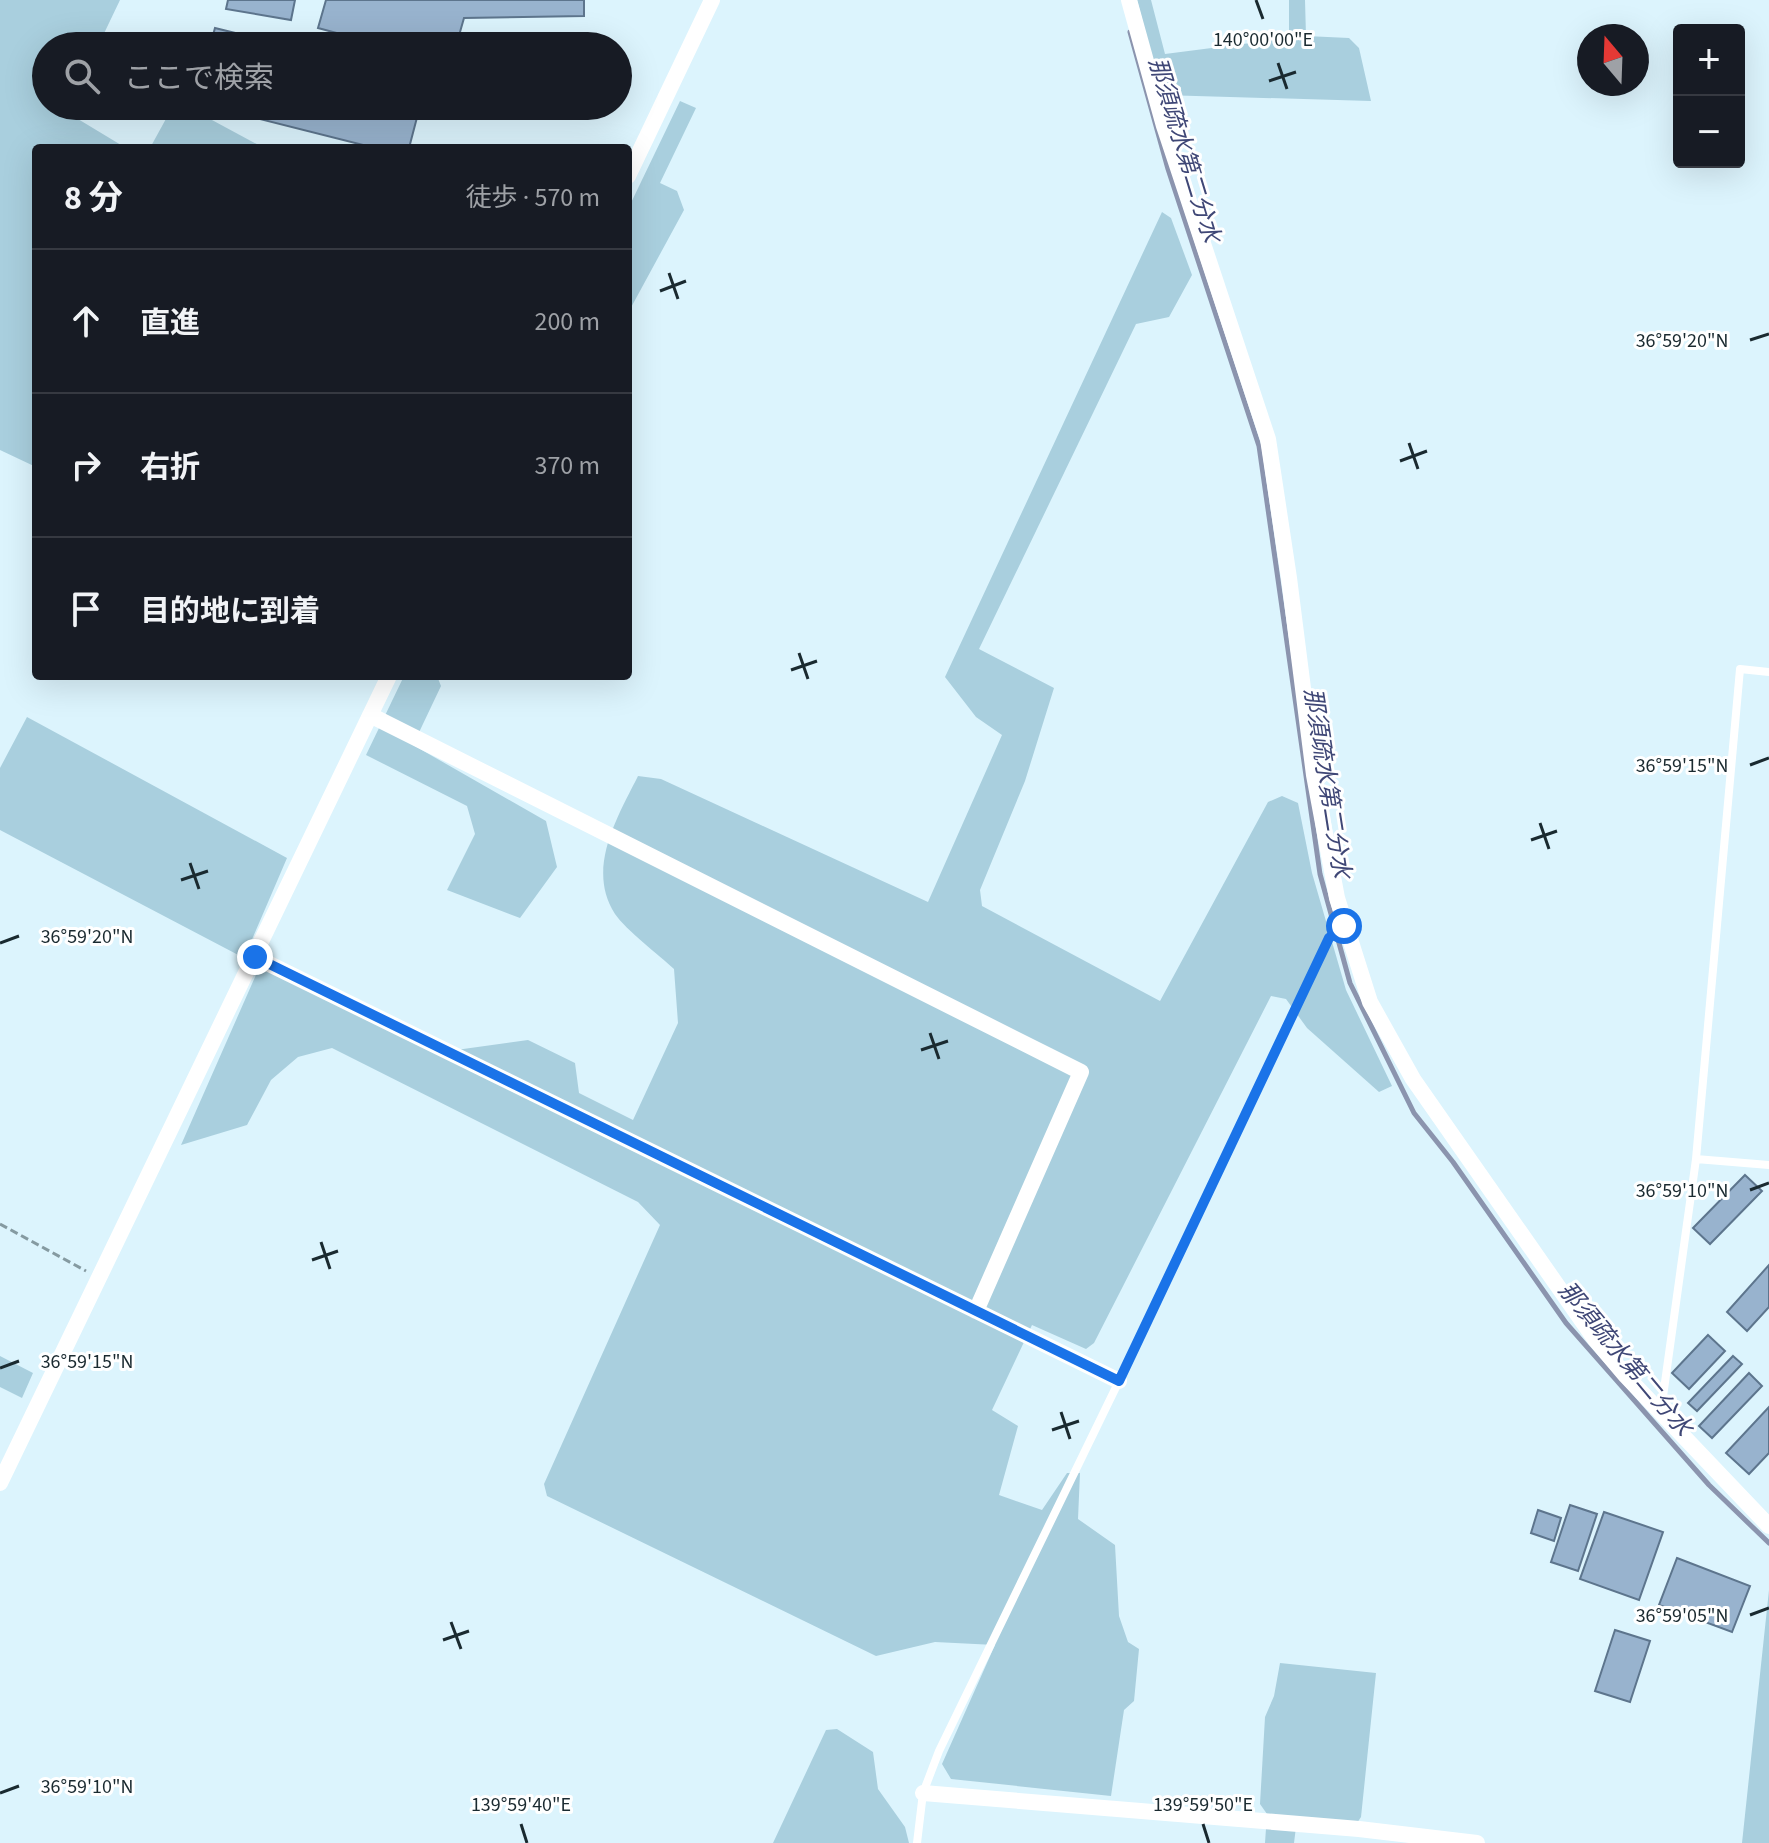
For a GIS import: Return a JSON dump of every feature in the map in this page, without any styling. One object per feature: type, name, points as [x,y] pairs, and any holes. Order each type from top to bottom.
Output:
[{"type":"street","points":[[632,168],[712,0]]},
{"type":"street","points":[[1129,0],[1164,126],[1268,439],[1314,775],[1344,926],[1370,1002],[1413,1079],[1594,1338],[1769,1526]]},
{"type":"street","points":[[0,1483],[387,680]]},
{"type":"street","points":[[370,715],[1081,1072],[976,1311]]},
{"type":"street","points":[[255,957],[1119,1381]]},
{"type":"street","points":[[923,1793],[1359,1829],[1477,1843]]},
{"type":"lane","points":[[1660,1412],[1696,1159],[1740,669],[1769,672]]},
{"type":"lane","points":[[917,1843],[923,1793],[939,1751],[1329,938],[1344,926]]},
{"type":"lane","points":[[1696,1159],[1769,1165]]},
{"type":"path","points":[[0,1224],[100,1278]]},
{"type":"shaded area","points":[[0,0],[120,0],[105,32],[32,32],[32,120],[80,120],[119,144],[32,144],[32,465],[0,450]]},
{"type":"shaded area","points":[[1137,0],[1151,0],[1165,54],[1289,38],[1289,0],[1305,0],[1306,36],[1349,38],[1359,48],[1371,101],[1162,95]]},
{"type":"shaded area","points":[[680,101],[696,108],[660,183],[677,191],[684,210],[632,306],[632,201]]},
{"type":"shaded area","points":[[165,120],[212,120],[257,144],[152,144]]},
{"type":"shaded area","points":[[1162,212],[1171,218],[1192,275],[1169,317],[1136,324],[979,649],[1054,688],[1025,781],[980,890],[982,906],[1160,1001],[1268,802],[1282,796],[1298,803],[1312,873],[1346,990],[1392,1086],[1379,1092],[1307,1028],[1286,999],[1271,996],[1094,1343],[1086,1349],[1032,1325],[992,1410],[1018,1426],[999,1495],[1042,1510],[1067,1473],[1080,1473],[1078,1519],[1115,1545],[1119,1616],[1128,1642],[1139,1649],[1134,1701],[1124,1710],[1111,1796],[951,1779],[942,1764],[995,1645],[935,1642],[876,1656],[547,1496],[544,1484],[660,1225],[638,1202],[332,1048],[298,1057],[271,1080],[247,1125],[181,1145],[259,968],[456,1050],[528,1040],[575,1063],[579,1093],[633,1120],[678,1023],[674,969],[615,914],[603,879],[604,862],[614,826],[638,776],[661,779],[928,902],[1002,735],[976,717],[945,677]]},
{"type":"shaded area","points":[[402,680],[439,680],[441,686],[413,745],[546,821],[557,867],[520,918],[447,890],[475,834],[467,806],[366,755]]},
{"type":"shaded area","points":[[27,717],[287,858],[244,958],[0,830],[0,768]]},
{"type":"shaded area","points":[[0,1356],[33,1373],[22,1398],[0,1387]]},
{"type":"shaded area","points":[[1769,1590],[1769,1843],[1742,1843]]},
{"type":"shaded area","points":[[1280,1663],[1376,1673],[1361,1817],[1357,1823],[1297,1819],[1294,1843],[1265,1843],[1267,1814],[1260,1804],[1265,1717],[1274,1696]]},
{"type":"shaded area","points":[[837,1729],[873,1752],[878,1789],[905,1827],[909,1843],[773,1843],[826,1730]]},
{"type":"building","points":[[228,0],[295,0],[291,20],[226,9]]},
{"type":"building","points":[[326,0],[584,0],[584,16],[464,18],[460,32],[333,32],[318,28]]},
{"type":"building","points":[[264,120],[416,120],[410,144],[359,144]]},
{"type":"building","points":[[1745,1175],[1762,1191],[1710,1244],[1693,1228]]},
{"type":"building","points":[[1769,1265],[1769,1307],[1747,1331],[1727,1312]]},
{"type":"building","points":[[1708,1335],[1725,1351],[1689,1389],[1672,1373]]},
{"type":"building","points":[[1733,1356],[1742,1364],[1697,1411],[1688,1403]]},
{"type":"building","points":[[1749,1373],[1762,1386],[1712,1438],[1699,1426]]},
{"type":"building","points":[[1769,1407],[1769,1453],[1749,1474],[1726,1453]]},
{"type":"building","points":[[1570,1505],[1597,1514],[1578,1571],[1551,1562]]},
{"type":"building","points":[[1538,1510],[1561,1518],[1554,1541],[1531,1533]]},
{"type":"building","points":[[1604,1512],[1663,1532],[1639,1600],[1580,1579]]},
{"type":"building","points":[[1677,1558],[1750,1586],[1732,1632],[1659,1605]]},
{"type":"building","points":[[1615,1630],[1650,1641],[1630,1702],[1595,1691]]},
{"type":"waterway","name":"那須疏水第二分水","points":[[1130,32],[1168,169],[1259,446],[1320,874],[1350,983],[1414,1113],[1453,1162],[1566,1323],[1709,1485],[1769,1543]]},
{"type":"route","points":[[255,957],[1119,1381],[1329,938],[1344,926]]}]
